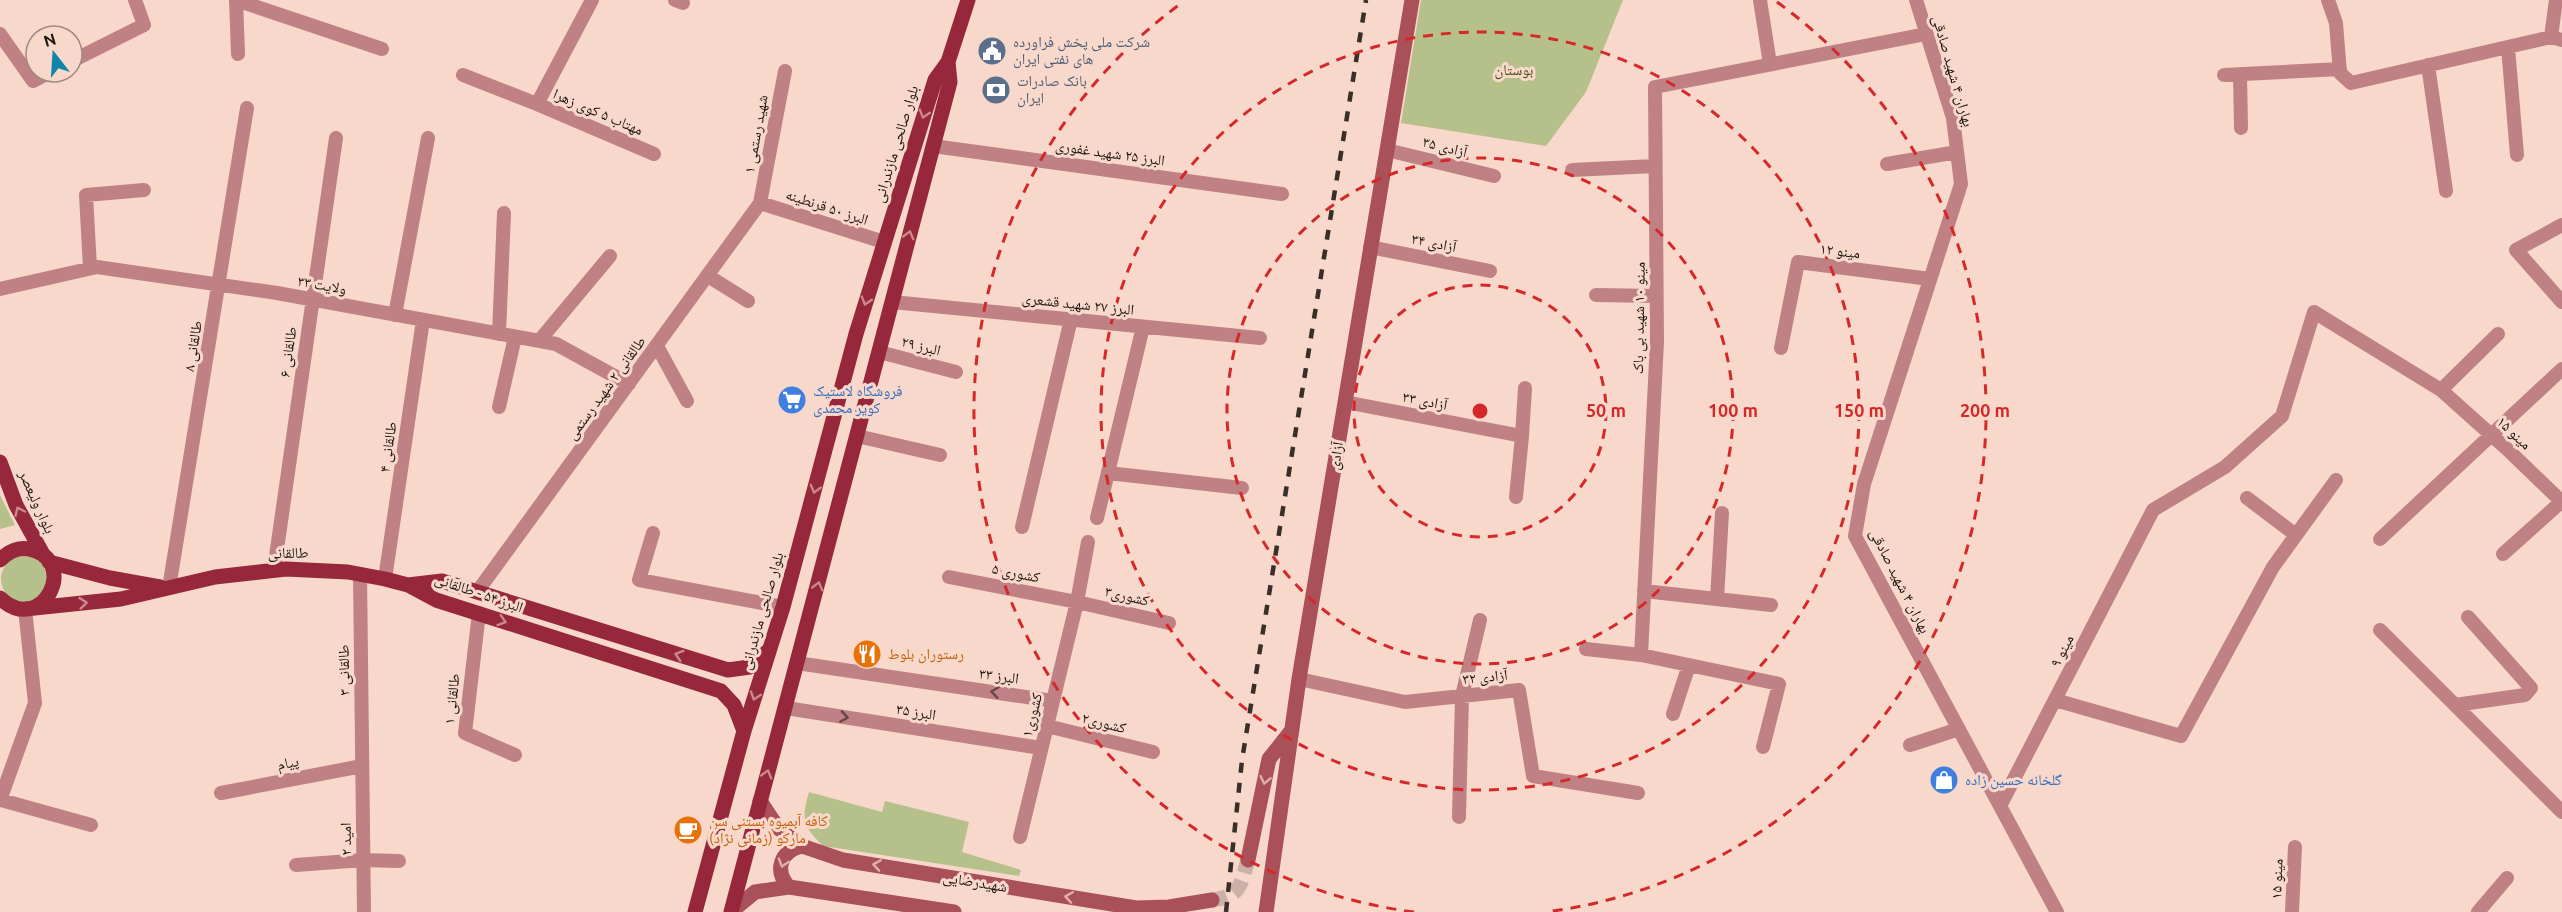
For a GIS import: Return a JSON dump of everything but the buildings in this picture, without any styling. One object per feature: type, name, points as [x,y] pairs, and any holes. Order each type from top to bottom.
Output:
[{"type":"main road","points":[[731,911],[950,82],[948,62],[968,0]]},
{"type":"main road","name":"آزادی","points":[[1266,912],[1299,679],[1412,0]]},
{"type":"main road","name":"بلوار صالحی مازندرانی","points":[[695,912],[744,731],[783,607],[856,334],[935,80],[948,62]]},
{"type":"main road","name":"بلوار ولیعصر","points":[[0,462],[16,505],[47,559]]},
{"type":"main road","name":"طالقانی","points":[[0,560],[15,550],[25,548],[47,559],[110,578],[169,588]]},
{"type":"main road","points":[[0,598],[6,604],[25,609],[42,603],[53,589],[53,570],[47,559]]},
{"type":"main road","name":"طالقانی","points":[[25,609],[121,599],[215,577],[274,570],[360,574],[408,585]]},
{"type":"main road","name":"البرز ۵۴ - طالقانی","points":[[408,585],[442,581],[728,670],[750,667],[770,649]]},
{"type":"main road","name":"البرز ۵۴ - طالقانی","points":[[408,585],[436,600],[721,691],[734,705],[744,731]]},
{"type":"main road","points":[[709,687],[723,686],[729,680],[719,667]]},
{"type":"main road","points":[[1248,861],[1269,759],[1292,730]]},
{"type":"main road","name":"شهیدرضایی","points":[[760,801],[778,828],[802,846],[843,860],[1136,910],[1212,900]]},
{"type":"main road","points":[[789,887],[783,880],[780,862],[792,848],[802,846]]},
{"type":"main road","points":[[731,911],[755,892],[789,887],[954,912]]},
{"type":"street","points":[[84,55],[144,26],[135,0]]},
{"type":"street","points":[[238,54],[236,0],[382,49]]},
{"type":"street","name":"مهتاب ۵ کوی زهرا","points":[[592,0],[537,104],[654,154]]},
{"type":"street","points":[[1760,0],[1770,64]]},
{"type":"street","name":"بهاران ۴ شهید صادقی","points":[[1916,0],[1953,118],[1961,184],[1864,484],[1855,536],[2057,912]]},
{"type":"street","points":[[2328,0],[2336,23],[2340,71],[2351,83],[2557,38],[2556,0]]},
{"type":"street","points":[[0,34],[24,68]]},
{"type":"street","name":"مینو ۱۰ شهید بی باک","points":[[1641,655],[1657,342],[1655,87],[1926,34]]},
{"type":"street","points":[[2508,47],[2517,155]]},
{"type":"street","points":[[2428,65],[2446,191]]},
{"type":"street","name":"شهید رستمی ۱","points":[[760,203],[785,71]]},
{"type":"street","points":[[2224,75],[2340,71]]},
{"type":"street","points":[[463,75],[537,104]]},
{"type":"street","points":[[2240,75],[2241,128]]},
{"type":"street","name":"طالقانی ۸","points":[[169,588],[247,108]]},
{"type":"street","name":"طالقانی ۶","points":[[274,570],[336,138]]},
{"type":"street","points":[[395,315],[428,138]]},
{"type":"street","name":"البرز ۲۵ شهید غفوری","points":[[933,146],[1282,194]]},
{"type":"street","name":"آزادی ۳۵","points":[[1387,150],[1494,176]]},
{"type":"street","points":[[1887,164],[1957,152]]},
{"type":"street","points":[[1572,170],[1655,166]]},
{"type":"street","points":[[90,268],[86,195],[144,190]]},
{"type":"street","name":"البرز ۵۰ قرنطینه","points":[[760,203],[884,242]]},
{"type":"street","name":"طالقانی ۲ شهید رستمی","points":[[477,592],[760,203]]},
{"type":"street","points":[[499,334],[504,213]]},
{"type":"street","points":[[2562,225],[2516,250],[2562,302]]},
{"type":"street","name":"آزادی ۳۴","points":[[1371,247],[1490,271]]},
{"type":"street","points":[[539,341],[610,256]]},
{"type":"street","name":"مینو ۱۲","points":[[1780,348],[1798,262],[1930,279]]},
{"type":"street","name":"ولایت ٣۳","points":[[0,289],[96,267],[219,285],[556,344],[629,384]]},
{"type":"street","points":[[708,276],[748,302]]},
{"type":"street","points":[[1596,295],[1656,296]]},
{"type":"street","name":"البرز ۲۷ شهید قشعری","points":[[892,302],[1260,338]]},
{"type":"street","name":"مینو ۱۵","points":[[2153,510],[2225,467],[2282,416],[2314,312],[2441,390],[2562,502]]},
{"type":"street","points":[[1022,527],[1071,319]]},
{"type":"street","name":"طالقانی ۴","points":[[385,579],[423,320]]},
{"type":"street","points":[[1097,518],[1143,327]]},
{"type":"street","points":[[2441,390],[2498,334]]},
{"type":"street","points":[[499,407],[515,337]]},
{"type":"street","points":[[657,346],[687,401]]},
{"type":"street","name":"البرز ۲۹","points":[[879,352],[956,372]]},
{"type":"street","points":[[2380,539],[2491,435],[2560,375]]},
{"type":"street","points":[[1516,497],[1525,388]]},
{"type":"street","name":"آزادی ۳۳","points":[[1345,402],[1522,436]]},
{"type":"street","points":[[857,436],[940,455]]},
{"type":"street","points":[[1108,473],[1242,488]]},
{"type":"street","points":[[2055,700],[2181,736],[2273,567],[2336,480]]},
{"type":"street","points":[[2247,498],[2296,534]]},
{"type":"street","points":[[2503,554],[2562,502]]},
{"type":"street","name":"مینو ۹","points":[[2000,806],[2153,510]]},
{"type":"street","points":[[1717,599],[1722,513]]},
{"type":"street","points":[[652,533],[639,580],[783,607]]},
{"type":"street","name":"کشوری۱","points":[[1020,837],[1077,602],[1088,542]]},
{"type":"street","name":"طالقانی ۳","points":[[360,574],[362,766]]},
{"type":"street","name":"کشوری ۵","points":[[950,577],[1077,602]]},
{"type":"street","points":[[1644,591],[1771,605]]},
{"type":"street","name":"کشوری۳","points":[[1077,602],[1169,623]]},
{"type":"street","points":[[25,609],[35,703],[1,800],[92,825]]},
{"type":"street","name":"طالقانی ۱","points":[[479,613],[465,734],[515,755]]},
{"type":"street","points":[[2455,705],[2525,695],[2531,688],[2468,617]]},
{"type":"street","points":[[1459,817],[1462,696],[1480,620]]},
{"type":"street","points":[[2380,630],[2562,812]]},
{"type":"street","points":[[1586,649],[1641,655],[1779,684],[1763,747]]},
{"type":"street","name":"البرز ۳۳","points":[[797,663],[1053,701]]},
{"type":"street","points":[[1673,714],[1689,665]]},
{"type":"street","name":"آزادی ۳۲","points":[[1299,679],[1405,702],[1519,690],[1533,776],[1638,793]]},
{"type":"street","name":"البرز ۳۵","points":[[786,708],[1041,748]]},
{"type":"street","name":"کشوری۲","points":[[1047,726],[1153,752]]},
{"type":"street","points":[[1910,746],[1959,729]]},
{"type":"street","name":"پیام","points":[[221,793],[362,766]]},
{"type":"street","name":"امید ۲","points":[[362,766],[364,912]]},
{"type":"street","name":"مینو ۱۵","points":[[2292,912],[2295,847]]},
{"type":"street","points":[[296,865],[363,860],[399,861]]},
{"type":"street","points":[[2478,912],[2507,878]]},
{"type":"green space","name":"بوستان","points":[[1421,0],[1623,0],[1586,92],[1546,146],[1401,123]]},
{"type":"green space","points":[[0,495],[15,525],[0,529]]},
{"type":"green space","points":[[24,556],[40,563],[47,579],[40,595],[24,602],[8,595],[1,579],[8,563]]},
{"type":"green space","points":[[809,792],[882,812],[885,801],[969,822],[962,852],[1021,870],[1019,876],[823,846],[811,833],[806,822],[805,809]]},
{"type":"tunnel","points":[[1212,900],[1229,896],[1238,888],[1248,860]]},
{"type":"railway","points":[[1226,912],[1242,760],[1366,0]]},
{"type":"place","name":"شرکت ملی پخش فراورده های نفتی ایران","points":[[992,51]]},
{"type":"place","name":"بانک صادرات ایران","points":[[996,90]]},
{"type":"place","name":"فروشگاه لاستیک کویر محمدی","points":[[792,400]]},
{"type":"place","name":"رستوران بلوط","points":[[867,654]]},
{"type":"place","name":"گلخانه حسین زاده","points":[[1944,780]]},
{"type":"place","name":"کافه آبمیوه بستنی سن مارکو (زمانی نژاد)","points":[[688,830]]}]
